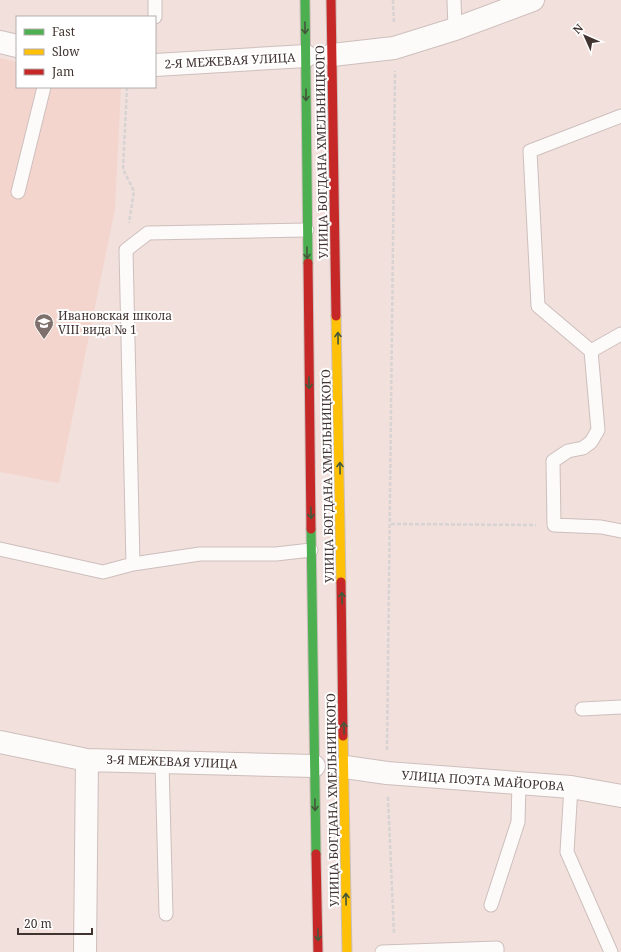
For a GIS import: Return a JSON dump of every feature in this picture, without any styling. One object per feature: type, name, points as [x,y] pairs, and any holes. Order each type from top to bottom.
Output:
[{"type":"main road","name":"УЛИЦА БОГДАНА ХМЕЛЬНИЦКОГО","points":[[305,0],[318,56],[347,952]]},
{"type":"main road","name":"УЛИЦА БОГДАНА ХМЕЛЬНИЦКОГО","points":[[318,952],[318,766],[312,550],[307,230],[318,56],[331,0]]},
{"type":"street","name":"2-Я МЕЖЕВАЯ УЛИЦА","points":[[156,65],[318,56],[394,48],[455,29],[533,0]]},
{"type":"street","points":[[0,42],[16,46]]},
{"type":"street","name":"3-Я МЕЖЕВАЯ УЛИЦА","points":[[0,742],[87,760],[318,766]]},
{"type":"street","points":[[85,952],[87,760]]},
{"type":"street","name":"УЛИЦА ПОЭТА МАЙОРОВА","points":[[341,767],[387,774],[571,787],[621,796]]},
{"type":"lane","points":[[155,0],[155,16]]},
{"type":"lane","points":[[454,0],[455,29]]},
{"type":"lane","points":[[18,192],[44,88]]},
{"type":"lane","points":[[621,116],[530,151],[538,306],[591,351],[598,430],[591,442],[583,448],[568,451],[554,461],[554,525],[602,526],[621,531]]},
{"type":"lane","points":[[132,564],[126,250],[148,233],[307,230]]},
{"type":"lane","points":[[591,351],[621,334]]},
{"type":"lane","points":[[0,549],[103,572],[132,564],[200,554],[276,554],[312,550]]},
{"type":"lane","points":[[582,709],[621,707]]},
{"type":"lane","points":[[162,762],[166,914]]},
{"type":"lane","points":[[491,905],[518,822],[519,783]]},
{"type":"lane","points":[[571,787],[567,852],[610,952]]},
{"type":"lane","points":[[388,952],[497,948],[497,952]]},
{"type":"path","points":[[388,952],[387,774],[391,524],[394,48]]},
{"type":"path","points":[[126,250],[134,191],[123,169],[127,88]]},
{"type":"path","points":[[391,524],[554,525]]},
{"type":"shaded area","name":"Ивановская школа VIII вида № 1","points":[[0,58],[16,62],[16,88],[121,88],[115,209],[59,483],[0,472]]},
{"type":"traffic: fast","points":[[305,0],[308,263]]},
{"type":"traffic: fast","points":[[311,529],[316,854]]},
{"type":"traffic: slow","points":[[336,316],[341,582]]},
{"type":"traffic: slow","points":[[343,736],[347,952]]},
{"type":"traffic: jam","points":[[331,0],[336,316]]},
{"type":"traffic: jam","points":[[308,263],[311,529]]},
{"type":"traffic: jam","points":[[341,582],[343,736]]},
{"type":"traffic: jam","points":[[316,854],[318,952]]},
{"type":"place","name":"Ивановская школа VIII вида № 1","points":[[44,340]]}]
